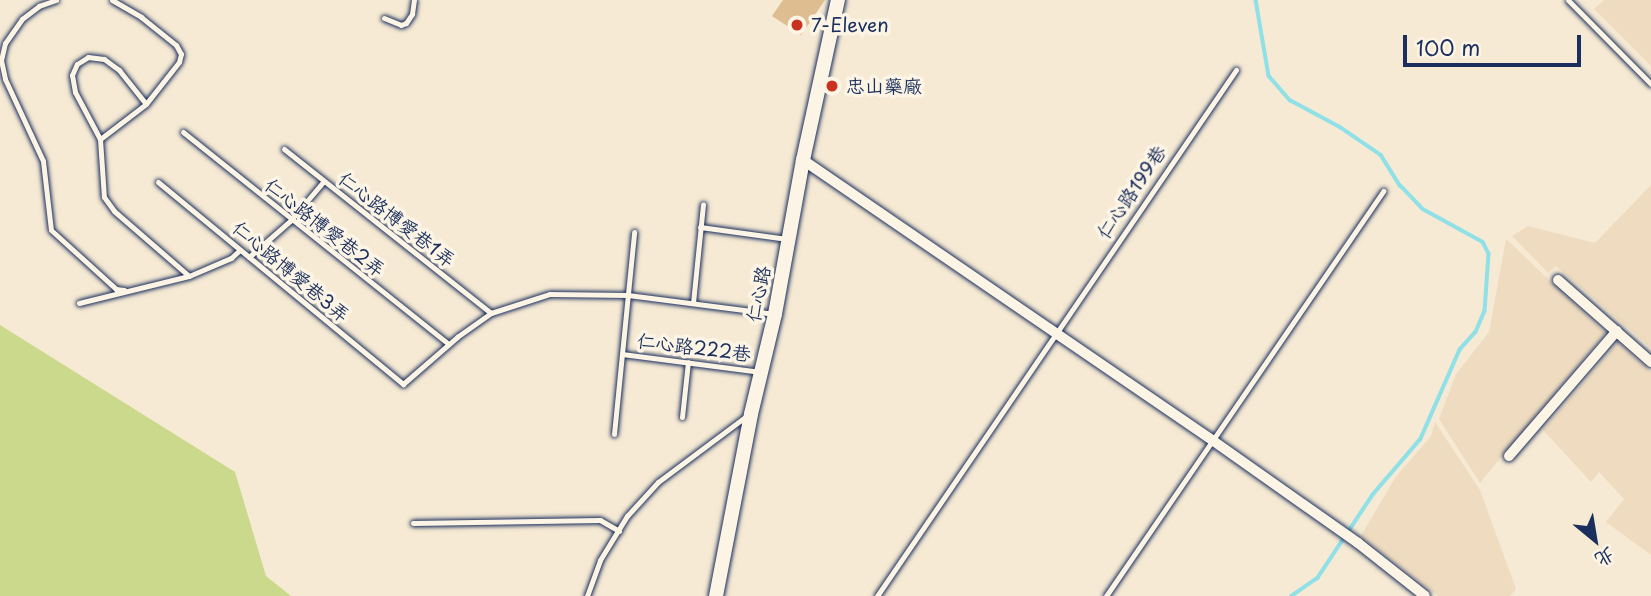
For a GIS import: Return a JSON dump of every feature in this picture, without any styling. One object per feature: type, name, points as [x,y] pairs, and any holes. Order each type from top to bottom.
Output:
[{"type":"street","name":"仁心路","points":[[716,596],[751,414],[775,314],[803,160],[838,0]]},
{"type":"street","points":[[803,160],[1212,440],[1354,540],[1425,596]]},
{"type":"street","points":[[1558,280],[1651,362]]},
{"type":"street","points":[[1509,456],[1617,331]]},
{"type":"lane","points":[[57,0],[39,6],[22,19],[5,43],[1,60],[5,79],[43,161],[51,230],[116,289],[124,290]]},
{"type":"lane","points":[[100,139],[146,104],[179,62],[181,54],[176,45],[141,17],[112,0]]},
{"type":"lane","points":[[384,18],[401,25],[406,23],[412,14],[414,0]]},
{"type":"lane","points":[[1568,0],[1651,84]]},
{"type":"lane","points":[[146,104],[119,70],[104,58],[88,57],[76,64],[72,75],[75,92],[100,139],[104,197],[114,211],[189,275]]},
{"type":"lane","name":"仁心路199巷","points":[[877,596],[1236,70]]},
{"type":"lane","name":"仁心路博愛巷2弄","points":[[183,132],[290,220],[449,344]]},
{"type":"lane","name":"仁心路博愛巷1弄","points":[[284,149],[491,313]]},
{"type":"lane","points":[[249,257],[290,220],[323,181]]},
{"type":"lane","name":"仁心路博愛巷3弄","points":[[158,182],[403,384],[449,344]]},
{"type":"lane","points":[[1106,596],[1383,191]]},
{"type":"lane","points":[[693,303],[703,205]]},
{"type":"lane","points":[[700,228],[789,239]]},
{"type":"lane","name":"仁心路222巷","points":[[614,434],[634,232]]},
{"type":"lane","points":[[79,303],[189,275],[231,258],[240,250]]},
{"type":"lane","points":[[449,344],[491,313],[550,294],[628,295],[775,314]]},
{"type":"lane","name":"仁心路222巷","points":[[622,354],[762,372]]},
{"type":"lane","points":[[682,417],[688,362]]},
{"type":"lane","points":[[587,596],[600,560],[627,516],[658,482],[698,450],[751,414]]},
{"type":"lane","points":[[413,523],[600,520],[619,531]]},
{"type":"shaded area","points":[[1604,0],[1651,0],[1651,66],[1594,9]]},
{"type":"shaded area","points":[[1651,185],[1651,348],[1556,266],[1548,273],[1512,236],[1528,226],[1595,243]]},
{"type":"shaded area","points":[[1506,239],[1605,333],[1480,483],[1439,419],[1456,374],[1489,332]]},
{"type":"shaded area","points":[[1618,342],[1651,372],[1651,555],[1606,522],[1624,499],[1599,472],[1591,482],[1543,430]]},
{"type":"shaded area","points":[[1435,422],[1480,490],[1516,589],[1510,596],[1438,596],[1361,536],[1395,478],[1431,436]]},
{"type":"green space","points":[[0,325],[235,472],[266,576],[291,596],[0,596]]},
{"type":"building","name":"7-Eleven","points":[[783,0],[825,0],[801,35],[772,16]]},
{"type":"waterway","points":[[1256,0],[1269,76],[1290,100],[1340,127],[1381,155],[1400,185],[1423,209],[1483,242],[1489,254],[1485,311],[1476,332],[1460,350],[1421,439],[1373,495],[1318,578],[1292,596]]},
{"type":"place","name":"7-Eleven","points":[[797,25]]},
{"type":"place","name":"忠山藥廠","points":[[832,86]]}]
